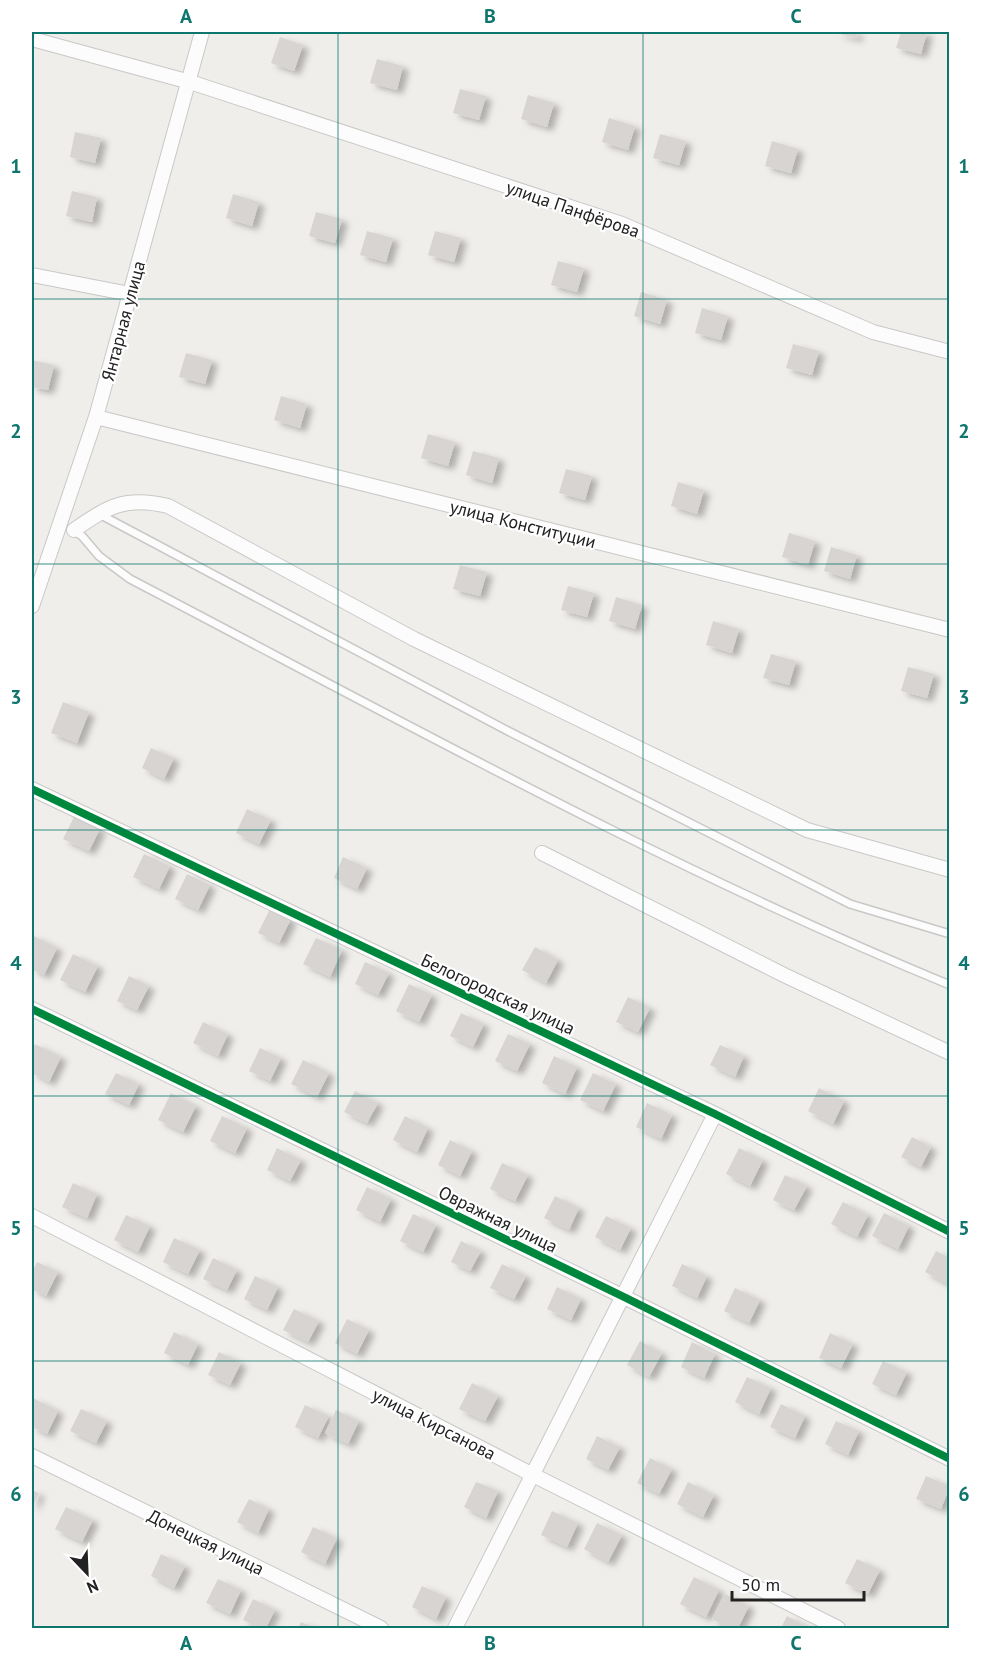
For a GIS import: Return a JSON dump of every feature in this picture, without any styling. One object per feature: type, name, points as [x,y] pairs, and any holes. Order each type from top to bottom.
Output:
[{"type":"street","name":"Янтарная улица","points":[[32,606],[96,417],[202,32]]},
{"type":"street","name":"улица Панфёрова","points":[[32,39],[190,82],[622,224],[873,332],[950,352]]},
{"type":"street","points":[[32,275],[130,294]]},
{"type":"street","name":"улица Конституции","points":[[96,417],[950,630]]},
{"type":"street","points":[[74,530],[98,514],[122,503],[143,500],[168,506],[414,639],[807,830],[950,870]]},
{"type":"street","name":"Белогородская улица","points":[[32,789],[715,1114],[950,1232]]},
{"type":"street","points":[[542,854],[784,975],[950,1053]]},
{"type":"street","name":"Овражная улица","points":[[32,1009],[624,1297],[950,1459]]},
{"type":"street","points":[[455,1629],[715,1114]]},
{"type":"street","name":"улица Кирсанова","points":[[32,1216],[532,1475],[838,1629]]},
{"type":"street","name":"Донецкая улица","points":[[32,1456],[381,1629]]},
{"type":"lane","points":[[98,514],[487,720],[850,904],[950,934]]},
{"type":"lane","points":[[58,525],[74,530],[99,556],[130,579],[540,793],[828,935],[950,985]]},
{"type":"building","points":[[833,32],[858,32],[856,38]]},
{"type":"building","points":[[901,32],[927,32],[921,54],[896,48]]},
{"type":"building","points":[[280,37],[303,45],[294,71],[271,63]]},
{"type":"building","points":[[377,59],[403,66],[397,90],[370,83]]},
{"type":"building","points":[[460,89],[486,96],[479,120],[453,113]]},
{"type":"building","points":[[528,95],[554,103],[547,127],[521,119]]},
{"type":"building","points":[[609,118],[635,126],[628,150],[602,142]]},
{"type":"building","points":[[75,132],[101,138],[95,163],[70,157]]},
{"type":"building","points":[[660,134],[686,141],[679,165],[653,158]]},
{"type":"building","points":[[772,141],[798,149],[791,173],[765,166]]},
{"type":"building","points":[[72,191],[97,197],[92,222],[66,216]]},
{"type":"building","points":[[233,194],[259,202],[252,226],[226,218]]},
{"type":"building","points":[[316,212],[342,219],[335,243],[309,236]]},
{"type":"building","points":[[367,231],[393,238],[386,262],[360,255]]},
{"type":"building","points":[[435,231],[461,238],[454,262],[428,255]]},
{"type":"building","points":[[558,261],[584,268],[577,292],[551,285]]},
{"type":"building","points":[[641,292],[667,300],[660,324],[634,316]]},
{"type":"building","points":[[702,308],[728,316],[721,340],[695,333]]},
{"type":"building","points":[[793,344],[819,351],[812,375],[786,368]]},
{"type":"building","points":[[186,353],[212,360],[205,384],[179,377]]},
{"type":"building","points":[[32,360],[54,365],[48,390],[32,387]]},
{"type":"building","points":[[281,396],[307,404],[300,428],[274,420]]},
{"type":"building","points":[[428,434],[455,442],[448,466],[421,458]]},
{"type":"building","points":[[473,451],[499,458],[492,483],[466,475]]},
{"type":"building","points":[[566,469],[592,476],[585,500],[559,493]]},
{"type":"building","points":[[678,482],[704,490],[697,514],[671,506]]},
{"type":"building","points":[[789,533],[815,541],[808,565],[782,557]]},
{"type":"building","points":[[831,547],[857,555],[850,579],[824,571]]},
{"type":"building","points":[[460,565],[487,572],[480,596],[453,589]]},
{"type":"building","points":[[568,586],[594,593],[587,617],[561,610]]},
{"type":"building","points":[[616,597],[642,605],[635,629],[609,621]]},
{"type":"building","points":[[713,621],[739,629],[732,653],[706,645]]},
{"type":"building","points":[[771,654],[796,661],[789,685],[763,678]]},
{"type":"building","points":[[908,667],[934,674],[927,698],[901,691]]},
{"type":"building","points":[[63,702],[89,712],[77,743],[51,733]]},
{"type":"building","points":[[151,748],[174,758],[164,779],[142,768]]},
{"type":"building","points":[[247,809],[271,820],[259,844],[236,833]]},
{"type":"building","points":[[74,817],[100,829],[89,851],[63,839]]},
{"type":"building","points":[[144,854],[170,866],[159,889],[133,877]]},
{"type":"building","points":[[343,857],[367,868],[357,889],[334,878]]},
{"type":"building","points":[[187,874],[210,885],[198,910],[175,899]]},
{"type":"building","points":[[270,909],[291,919],[279,943],[258,933]]},
{"type":"building","points":[[32,935],[57,948],[44,975],[32,969]]},
{"type":"building","points":[[316,938],[342,950],[330,977],[303,964]]},
{"type":"building","points":[[535,947],[558,960],[546,983],[522,970]]},
{"type":"building","points":[[73,954],[98,966],[85,992],[60,980]]},
{"type":"building","points":[[365,962],[389,973],[378,995],[355,984]]},
{"type":"building","points":[[129,976],[149,986],[137,1010],[117,1001]]},
{"type":"building","points":[[409,984],[432,995],[419,1022],[396,1011]]},
{"type":"building","points":[[628,997],[650,1008],[638,1032],[616,1022]]},
{"type":"building","points":[[461,1013],[484,1024],[473,1047],[450,1036]]},
{"type":"building","points":[[203,1022],[228,1034],[218,1056],[193,1043]]},
{"type":"building","points":[[508,1034],[530,1044],[517,1071],[495,1061]]},
{"type":"building","points":[[35,1044],[61,1057],[49,1082],[32,1073],[32,1051]]},
{"type":"building","points":[[720,1045],[744,1056],[735,1077],[710,1065]]},
{"type":"building","points":[[260,1048],[281,1058],[270,1081],[249,1071]]},
{"type":"building","points":[[554,1056],[577,1067],[565,1094],[542,1083]]},
{"type":"building","points":[[303,1060],[329,1073],[317,1097],[291,1084]]},
{"type":"building","points":[[116,1073],[139,1084],[129,1105],[105,1094]]},
{"type":"building","points":[[593,1073],[616,1084],[603,1111],[580,1100]]},
{"type":"building","points":[[819,1088],[844,1101],[833,1124],[808,1111]]},
{"type":"building","points":[[355,1091],[378,1103],[367,1123],[344,1112]]},
{"type":"building","points":[[171,1093],[196,1106],[183,1132],[158,1120]]},
{"type":"building","points":[[647,1103],[672,1115],[661,1139],[636,1127]]},
{"type":"building","points":[[222,1116],[247,1128],[235,1153],[210,1141]]},
{"type":"building","points":[[405,1116],[428,1128],[417,1152],[393,1140]]},
{"type":"building","points":[[912,1137],[931,1147],[921,1167],[901,1157]]},
{"type":"building","points":[[450,1140],[472,1151],[460,1176],[438,1165]]},
{"type":"building","points":[[277,1148],[301,1160],[290,1181],[267,1170]]},
{"type":"building","points":[[739,1148],[763,1160],[750,1186],[726,1174]]},
{"type":"building","points":[[502,1163],[528,1175],[515,1201],[490,1189]]},
{"type":"building","points":[[785,1175],[807,1186],[794,1210],[773,1200]]},
{"type":"building","points":[[73,1183],[97,1194],[87,1218],[62,1207]]},
{"type":"building","points":[[367,1187],[391,1199],[380,1222],[356,1210]]},
{"type":"building","points":[[555,1196],[579,1208],[569,1230],[544,1218]]},
{"type":"building","points":[[843,1202],[868,1215],[857,1237],[831,1224]]},
{"type":"building","points":[[884,1213],[909,1226],[898,1249],[872,1236]]},
{"type":"building","points":[[413,1214],[436,1225],[423,1252],[400,1241]]},
{"type":"building","points":[[126,1215],[150,1226],[138,1252],[114,1240]]},
{"type":"building","points":[[606,1216],[631,1228],[620,1250],[595,1237]]},
{"type":"building","points":[[174,1238],[200,1250],[188,1274],[163,1262]]},
{"type":"building","points":[[461,1241],[481,1251],[470,1271],[451,1262]]},
{"type":"building","points":[[936,1251],[950,1258],[950,1285],[925,1272]]},
{"type":"building","points":[[213,1258],[237,1270],[227,1290],[203,1279]]},
{"type":"building","points":[[37,1262],[58,1272],[46,1296],[32,1289],[32,1272]]},
{"type":"building","points":[[502,1264],[526,1276],[514,1299],[490,1288]]},
{"type":"building","points":[[682,1264],[707,1276],[697,1298],[672,1286]]},
{"type":"building","points":[[255,1276],[278,1287],[267,1310],[244,1299]]},
{"type":"building","points":[[557,1287],[581,1299],[571,1320],[547,1309]]},
{"type":"building","points":[[735,1288],[760,1300],[749,1323],[724,1311]]},
{"type":"building","points":[[294,1309],[319,1321],[308,1342],[283,1330]]},
{"type":"building","points":[[347,1319],[369,1330],[357,1354],[335,1343]]},
{"type":"building","points":[[174,1332],[198,1344],[188,1365],[164,1353]]},
{"type":"building","points":[[830,1333],[853,1344],[841,1368],[819,1358]]},
{"type":"building","points":[[640,1341],[662,1353],[649,1377],[627,1365]]},
{"type":"building","points":[[692,1342],[715,1354],[704,1378],[681,1367]]},
{"type":"building","points":[[219,1352],[241,1363],[230,1385],[208,1375]]},
{"type":"building","points":[[883,1361],[907,1372],[896,1395],[872,1384]]},
{"type":"building","points":[[747,1377],[771,1388],[759,1414],[735,1402]]},
{"type":"building","points":[[472,1383],[498,1396],[485,1421],[459,1409]]},
{"type":"building","points":[[33,1398],[58,1411],[47,1434],[32,1427]]},
{"type":"building","points":[[781,1404],[805,1416],[795,1438],[770,1427]]},
{"type":"building","points":[[305,1405],[329,1416],[318,1438],[295,1427]]},
{"type":"building","points":[[81,1409],[107,1421],[96,1443],[70,1431]]},
{"type":"building","points":[[336,1410],[359,1421],[348,1444],[325,1433]]},
{"type":"building","points":[[836,1421],[859,1431],[848,1455],[825,1444]]},
{"type":"building","points":[[597,1436],[620,1447],[608,1470],[586,1459]]},
{"type":"building","points":[[650,1458],[672,1469],[659,1494],[637,1483]]},
{"type":"building","points":[[926,1476],[950,1486],[941,1509],[916,1499]]},
{"type":"building","points":[[476,1482],[498,1491],[486,1518],[464,1507]]},
{"type":"building","points":[[688,1482],[714,1495],[703,1517],[677,1504]]},
{"type":"building","points":[[32,1490],[39,1493],[32,1508]]},
{"type":"building","points":[[249,1499],[269,1509],[258,1533],[237,1522]]},
{"type":"building","points":[[66,1507],[93,1520],[82,1542],[55,1529]]},
{"type":"building","points":[[552,1511],[578,1523],[567,1547],[541,1535]]},
{"type":"building","points":[[597,1523],[622,1535],[608,1562],[584,1549]]},
{"type":"building","points":[[313,1527],[337,1538],[325,1564],[301,1552]]},
{"type":"building","points":[[161,1554],[185,1566],[174,1588],[151,1576]]},
{"type":"building","points":[[857,1559],[880,1570],[868,1594],[845,1583]]},
{"type":"building","points":[[694,1577],[719,1590],[706,1617],[680,1604]]},
{"type":"building","points":[[218,1579],[241,1590],[230,1614],[206,1603]]},
{"type":"building","points":[[422,1586],[446,1597],[436,1619],[412,1607]]},
{"type":"building","points":[[725,1594],[749,1606],[738,1628],[730,1628],[712,1619]]},
{"type":"building","points":[[253,1599],[275,1610],[266,1628],[259,1628],[243,1620]]},
{"type":"building","points":[[787,1616],[808,1627],[781,1628]]},
{"type":"building","points":[[301,1622],[316,1628],[298,1628]]},
{"type":"cycle path","points":[[32,789],[715,1114],[950,1232]]},
{"type":"cycle path","points":[[32,1009],[624,1297],[950,1459]]}]
